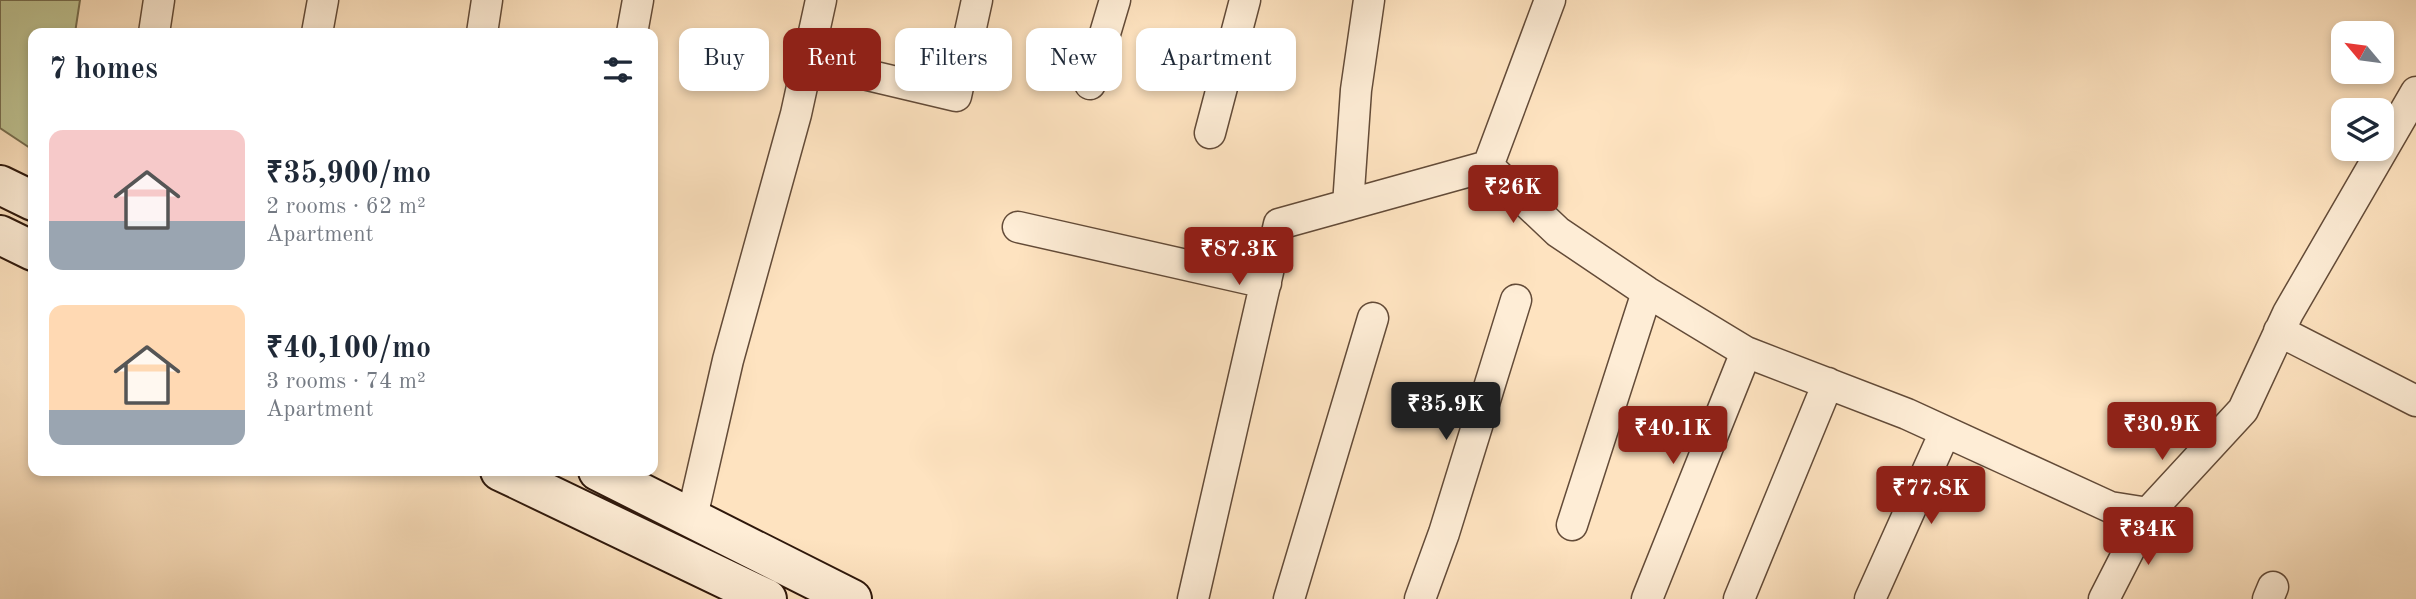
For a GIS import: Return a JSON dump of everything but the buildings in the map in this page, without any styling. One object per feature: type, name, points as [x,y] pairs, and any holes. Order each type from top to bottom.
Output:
[{"type":"main road","points":[[0,186],[28,199]]},
{"type":"main road","points":[[0,235],[28,249]]},
{"type":"main road","points":[[510,476],[767,599]]},
{"type":"main road","points":[[608,476],[852,599]]},
{"type":"street","points":[[155,28],[159,0]]},
{"type":"street","points":[[318,28],[323,0]]},
{"type":"street","points":[[483,28],[487,0]]},
{"type":"street","points":[[633,28],[638,0]]},
{"type":"street","points":[[815,28],[821,0]]},
{"type":"street","points":[[881,78],[956,96],[977,0]]},
{"type":"street","points":[[1107,28],[1115,0]]},
{"type":"street","points":[[1210,133],[1245,0]]},
{"type":"street","points":[[1348,205],[1356,90],[1369,0]]},
{"type":"street","points":[[1488,166],[1550,0]]},
{"type":"street","points":[[692,517],[728,360],[801,91]]},
{"type":"street","points":[[2104,599],[2148,513],[2243,410],[2288,313],[2416,92]]},
{"type":"street","points":[[1193,599],[1279,224],[1488,166]]},
{"type":"street","points":[[1488,166],[1558,232],[1647,292],[1746,352],[1945,432],[2110,507],[2148,513]]},
{"type":"street","points":[[1018,228],[1266,283]]},
{"type":"street","points":[[1572,525],[1647,292]]},
{"type":"street","points":[[1420,599],[1444,533],[1516,300]]},
{"type":"street","points":[[1289,599],[1373,318]]},
{"type":"street","points":[[2280,331],[2416,401]]},
{"type":"street","points":[[1647,599],[1746,352]]},
{"type":"street","points":[[1739,599],[1828,383]]},
{"type":"street","points":[[1870,599],[1945,432]]},
{"type":"green space","points":[[0,0],[80,0],[76,28],[28,28],[28,147],[0,128]]}]
